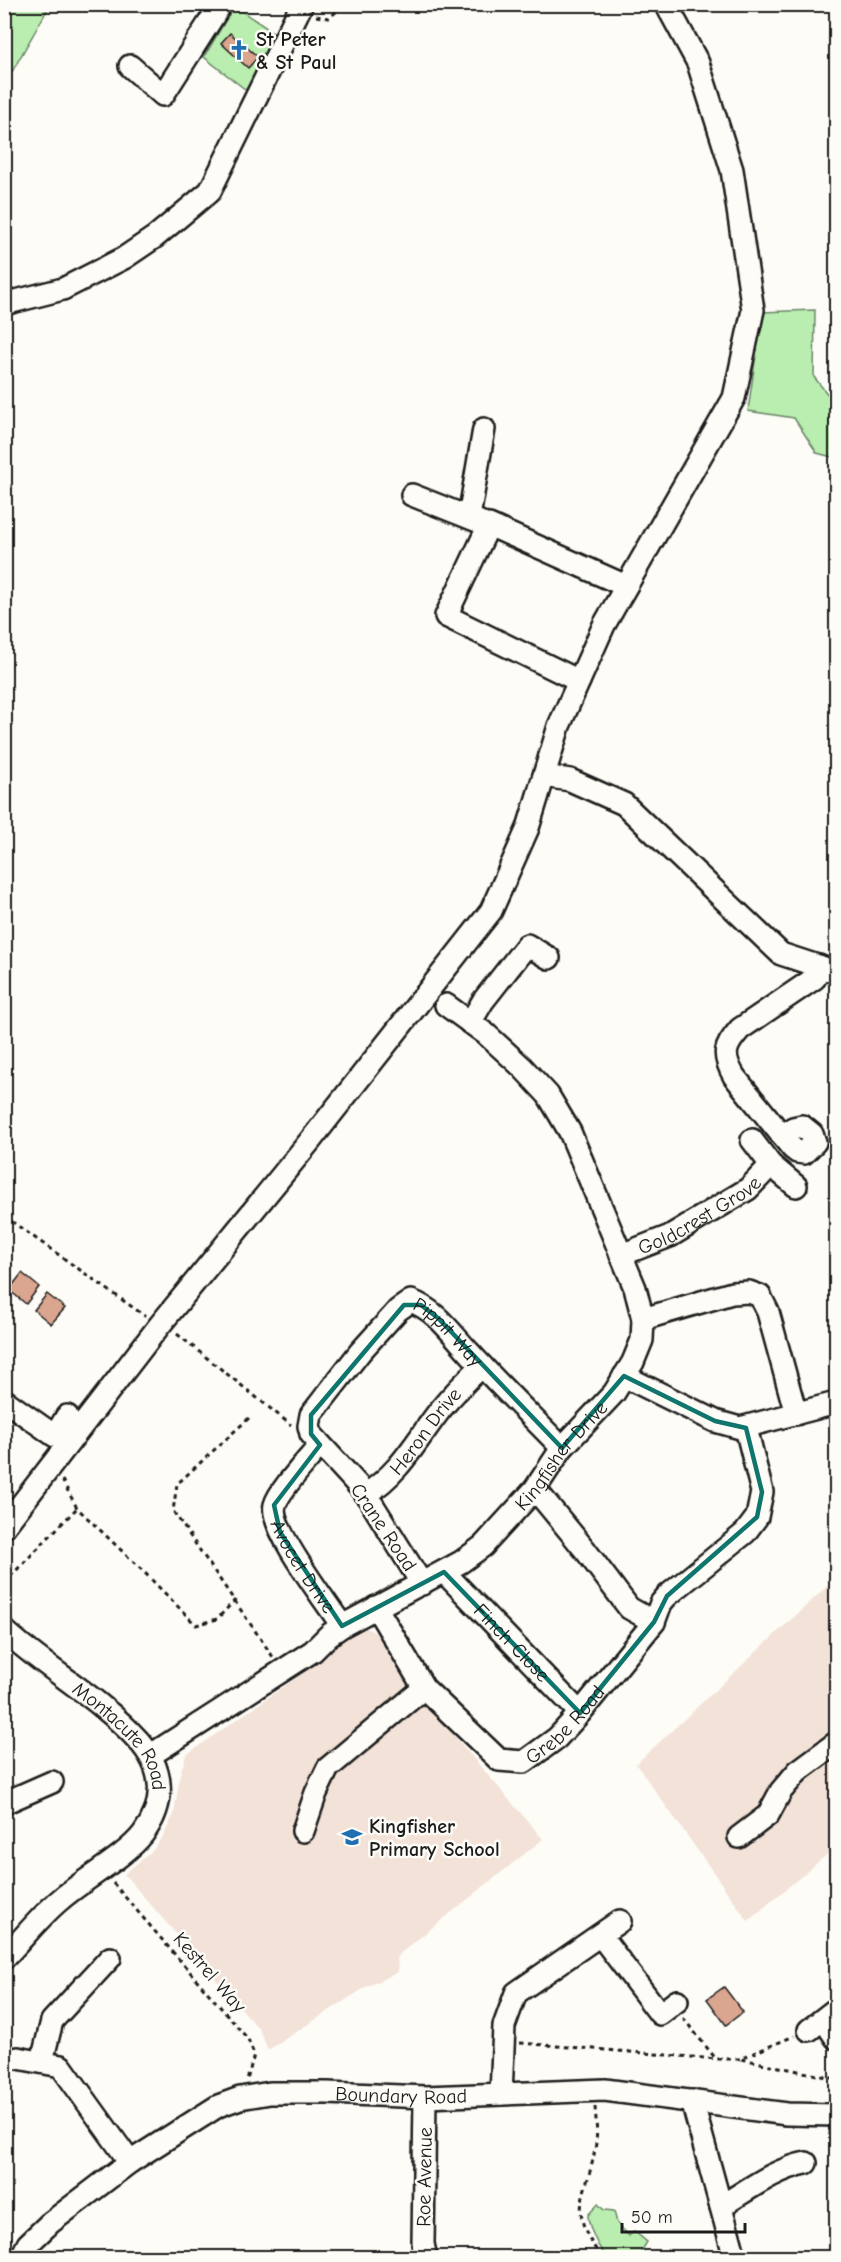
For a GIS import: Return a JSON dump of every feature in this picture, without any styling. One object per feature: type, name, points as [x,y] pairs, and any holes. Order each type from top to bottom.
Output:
[{"type":"street","points":[[130,66],[163,95],[221,4]]},
{"type":"street","points":[[4,1527],[161,1324],[310,1141],[491,911],[528,828],[559,726],[604,625],[734,399],[753,310],[732,170],[698,63],[666,4]]},
{"type":"street","points":[[4,304],[63,289],[124,258],[155,237],[210,191],[300,8]]},
{"type":"street","points":[[469,517],[484,429]]},
{"type":"street","points":[[412,495],[489,525],[626,586]]},
{"type":"street","points":[[489,525],[446,616],[579,681]]},
{"type":"street","points":[[544,777],[570,780],[624,804],[780,954],[828,969]]},
{"type":"street","points":[[470,1023],[483,1001],[527,945],[549,958]]},
{"type":"street","points":[[783,1137],[735,1076],[727,1064],[725,1053],[730,1040],[740,1029],[828,969]]},
{"type":"street","name":"Kingfisher Drive","points":[[151,1755],[313,1651],[342,1626],[444,1572],[483,1546],[535,1489],[562,1448],[614,1393],[642,1340],[643,1319],[634,1288],[570,1132],[548,1095],[522,1066],[446,1005]]},
{"type":"street","name":"Goldcrest Grove","points":[[752,1140],[771,1165],[796,1186]]},
{"type":"street","name":"Goldcrest Grove","points":[[621,1255],[670,1236],[748,1189],[771,1165]]},
{"type":"street","points":[[643,1319],[732,1293],[749,1292],[760,1296],[768,1312],[796,1414]]},
{"type":"street","name":"Pippit Way","points":[[316,1440],[309,1426],[311,1415],[360,1352],[398,1310],[411,1301],[421,1305],[438,1318],[562,1448]]},
{"type":"street","name":"Heron Drive","points":[[366,1494],[385,1482],[401,1465],[439,1412],[482,1366]]},
{"type":"street","points":[[624,1377],[734,1427],[746,1428],[837,1402]]},
{"type":"street","points":[[4,1400],[55,1436]]},
{"type":"street","points":[[11,1500],[39,1462],[67,1416]]},
{"type":"street","name":"Grebe Road","points":[[376,1607],[424,1688],[499,1760],[524,1762],[557,1738],[580,1713],[667,1596],[745,1533],[757,1517],[762,1492],[746,1428]]},
{"type":"street","name":"Crane Road","points":[[316,1440],[366,1494],[422,1584]]},
{"type":"street","name":"Avocet Drive","points":[[316,1440],[279,1496],[274,1506],[274,1516],[280,1532],[342,1626]]},
{"type":"street","points":[[535,1489],[629,1608],[657,1612]]},
{"type":"street","name":"Finch Close","points":[[444,1572],[580,1713]]},
{"type":"street","name":"Montacute Road","points":[[4,1630],[108,1711],[138,1739],[151,1755],[158,1771],[158,1803],[153,1818],[142,1836],[59,1900],[4,1959]]},
{"type":"street","points":[[303,1831],[316,1793],[328,1768],[424,1688]]},
{"type":"street","points":[[739,1837],[768,1815],[782,1791],[798,1771],[837,1743]]},
{"type":"street","points":[[4,1803],[52,1782]]},
{"type":"street","points":[[501,2094],[504,2026],[516,1994],[621,1921]]},
{"type":"street","points":[[601,1935],[660,2014],[675,2003]]},
{"type":"street","points":[[42,2061],[52,2021],[110,1958]]},
{"type":"street","points":[[823,2020],[837,2038]]},
{"type":"street","points":[[18,2058],[61,2066],[130,2162]]},
{"type":"street","name":"Boundary Road","points":[[21,2258],[28,2244],[50,2223],[130,2162],[218,2106],[240,2098],[270,2094],[327,2092],[425,2097],[595,2090],[787,2114],[837,2115]]},
{"type":"street","name":"Roe Avenue","points":[[425,2097],[423,2244],[426,2258]]},
{"type":"street","points":[[692,2101],[735,2258]]},
{"type":"street","points":[[721,2206],[774,2175],[792,2166],[806,2163]]},
{"type":"path","points":[[300,8],[329,18],[345,4]]},
{"type":"path","points":[[4,1216],[161,1324],[298,1431],[316,1440]]},
{"type":"path","points":[[249,1418],[177,1485],[173,1511],[282,1671]]},
{"type":"path","points":[[48,1469],[60,1477],[77,1508],[196,1625],[217,1619],[235,1600]]},
{"type":"path","points":[[4,1583],[77,1508]]},
{"type":"path","name":"Kestrel Way","points":[[109,1878],[248,2039],[254,2055],[240,2098]]},
{"type":"path","points":[[675,2003],[716,2059]]},
{"type":"path","points":[[740,2059],[823,2020]]},
{"type":"path","points":[[504,2042],[740,2059],[837,2079]]},
{"type":"path","points":[[595,2090],[597,2135],[582,2195],[580,2213],[584,2230],[602,2258]]},
{"type":"path","points":[[658,2258],[660,2256],[674,2258]]},
{"type":"highlighted area","points":[[404,1305],[421,1305],[438,1318],[562,1448],[624,1376],[715,1421],[746,1428],[762,1492],[757,1517],[667,1596],[654,1622],[580,1713],[444,1572],[342,1626],[280,1532],[274,1505],[320,1445],[311,1434],[311,1415]]},
{"type":"shaded area","points":[[836,1578],[836,1847],[748,1921],[636,1764]]},
{"type":"shaded area","name":"Kingfisher Primary School","points":[[364,1627],[376,1633],[400,1673],[543,1839],[397,1956],[398,1972],[366,1987],[268,2050],[259,2029],[124,1874],[153,1850],[164,1835],[174,1814],[180,1775],[186,1755],[319,1662],[331,1649]]},
{"type":"green space","points":[[4,5],[50,5],[5,84]]},
{"type":"green space","points":[[234,6],[280,37],[246,90],[204,57]]},
{"type":"green space","points":[[815,310],[814,377],[836,405],[836,458],[817,453],[794,418],[748,411],[762,312]]},
{"type":"green space","points":[[598,2204],[604,2210],[614,2211],[617,2223],[629,2236],[634,2231],[647,2242],[638,2257],[612,2258],[605,2254],[598,2245],[588,2215]]},
{"type":"building","name":"St Peter & St Paul","points":[[230,33],[258,57],[248,68],[221,43]]},
{"type":"building","points":[[22,1273],[39,1287],[26,1304],[9,1290]]},
{"type":"building","points":[[47,1294],[65,1308],[51,1324],[34,1310]]},
{"type":"building","points":[[724,1987],[743,2012],[726,2025],[707,1999]]},
{"type":"place","name":"St Peter & St Paul","points":[[239,50]]},
{"type":"place","name":"Kingfisher Primary School","points":[[352,1837]]}]
